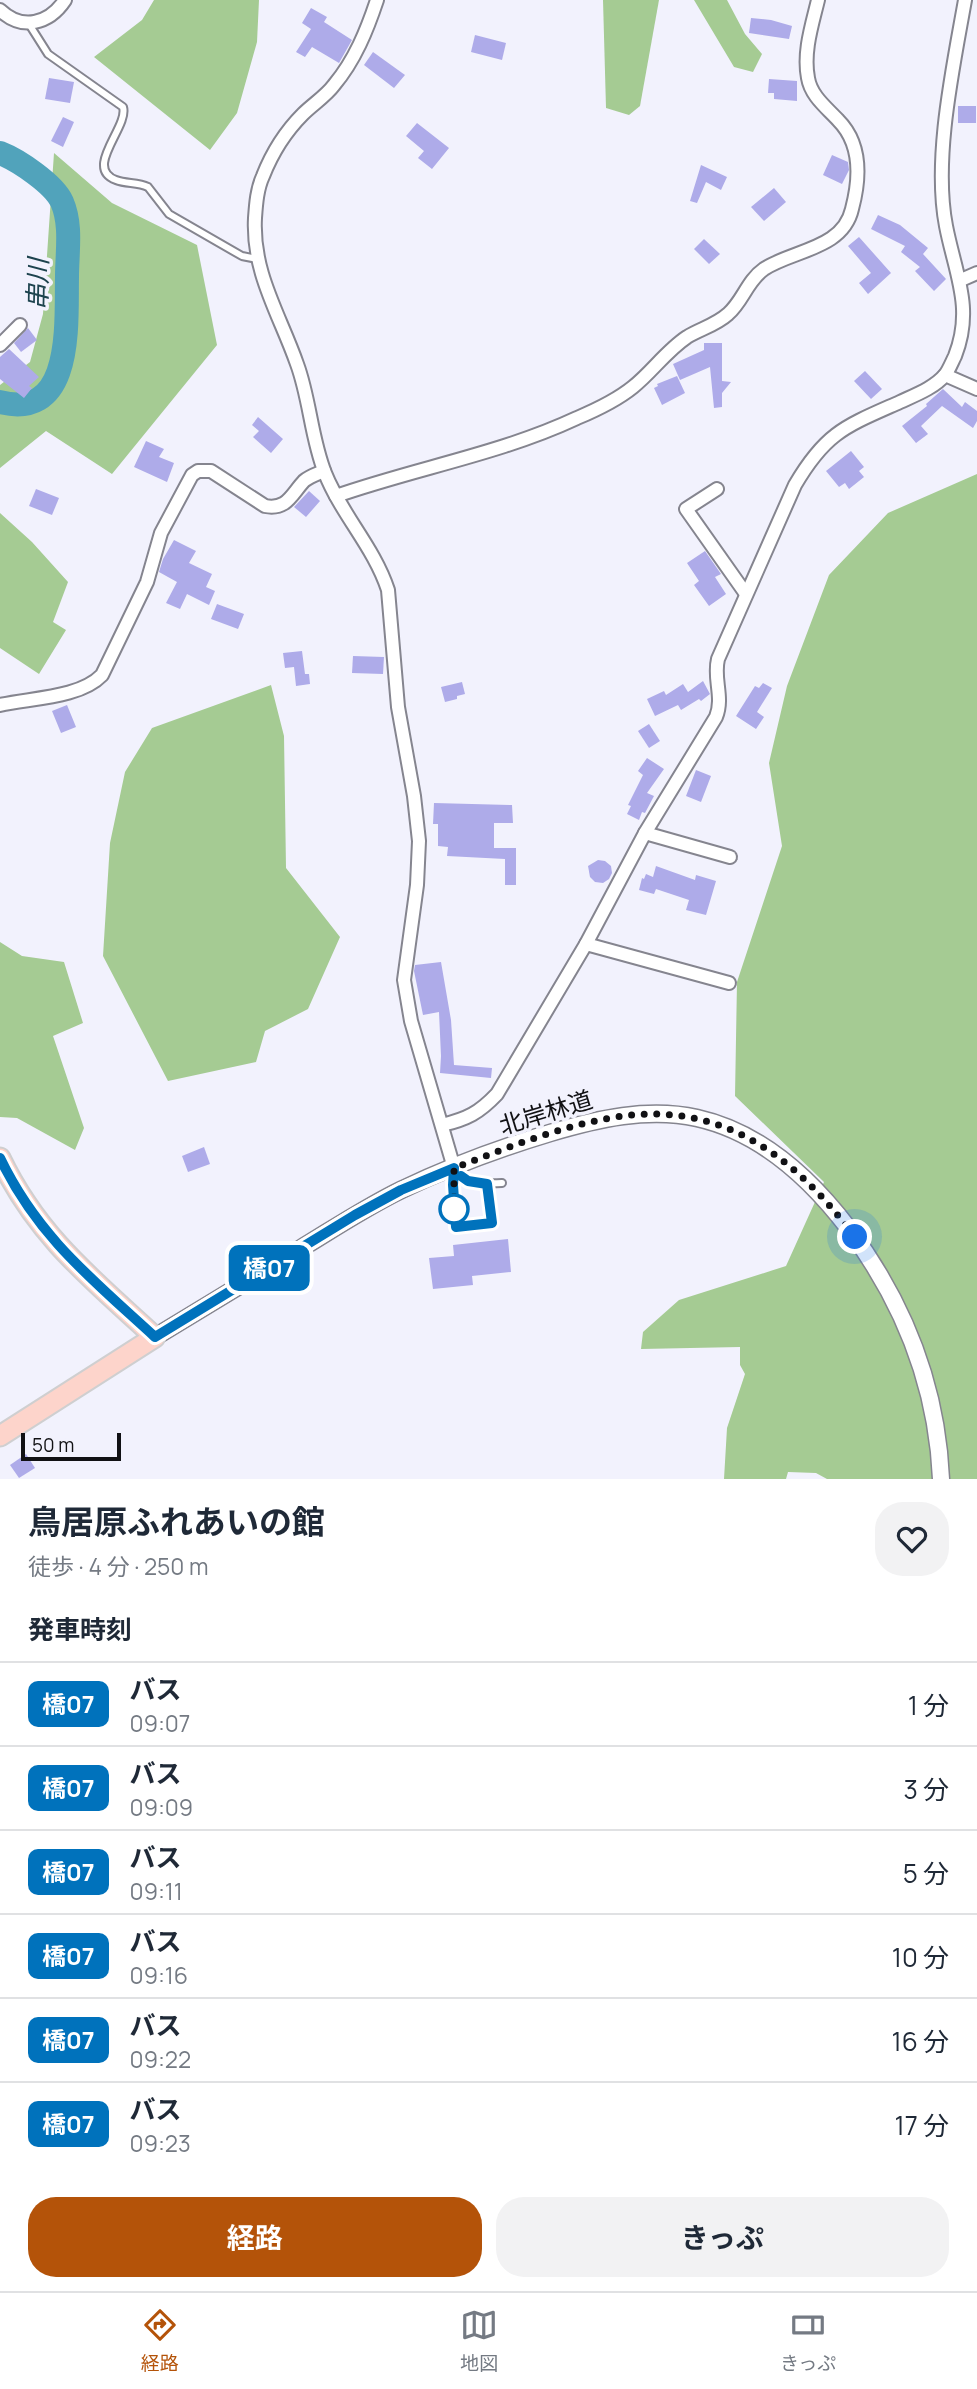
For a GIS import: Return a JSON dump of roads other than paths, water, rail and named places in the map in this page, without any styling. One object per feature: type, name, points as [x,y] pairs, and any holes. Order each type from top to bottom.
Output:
[{"type":"main road","points":[[0,1158],[13,1185],[45,1231],[67,1256],[155,1337],[0,1436]]},
{"type":"street","points":[[0,10],[12,19],[29,24],[46,20],[65,0]]},
{"type":"street","points":[[377,0],[366,34],[334,86],[303,114],[272,154],[261,180],[254,229],[257,259],[265,288],[298,365],[324,471],[336,496],[382,571],[388,590],[398,707],[419,841],[417,885],[404,980],[411,1021],[454,1168]]},
{"type":"street","points":[[336,496],[387,478],[506,447],[597,409],[632,388],[687,337],[732,311],[754,277],[765,268],[829,241],[840,232],[852,211],[858,170],[850,137],[840,121],[823,106],[808,80],[808,37],[818,0]]},
{"type":"street","points":[[442,1125],[464,1120],[482,1111],[498,1094],[586,944],[645,833],[716,717],[720,706],[716,674],[718,659],[795,485],[809,461],[821,447],[846,428],[925,391],[945,375],[961,341],[961,280],[946,228],[942,185],[945,134],[965,0]]},
{"type":"street","points":[[961,280],[977,273]]},
{"type":"street","points":[[0,345],[20,325]]},
{"type":"street","points":[[945,375],[977,388]]},
{"type":"street","points":[[0,705],[73,691],[94,683],[102,675],[147,582],[161,533],[192,475],[198,471],[211,471],[272,508],[287,503],[306,480],[324,471]]},
{"type":"street","points":[[717,489],[685,509],[746,594]]},
{"type":"street","points":[[645,833],[730,857]]},
{"type":"street","points":[[586,944],[729,983]]},
{"type":"street","name":"北岸林道","points":[[155,1337],[355,1215],[401,1190],[454,1168],[524,1141],[616,1117],[672,1115],[697,1118],[742,1134],[793,1168],[813,1185],[833,1208],[873,1261],[909,1331],[928,1389],[939,1448],[941,1479]]},
{"type":"lane","points":[[29,24],[48,54],[123,107],[125,118],[105,156],[104,164],[110,177],[148,187],[169,214],[242,256],[257,259]]},
{"type":"lane","points":[[454,1168],[468,1181],[487,1184],[502,1182]]},
{"type":"lane","points":[[454,1168],[456,1227],[492,1223],[487,1184]]},
{"type":"waterway","name":"串川","points":[[0,153],[35,173],[58,195],[65,211],[68,239],[67,319],[61,364],[53,383],[42,397],[24,404],[0,402]]}]
